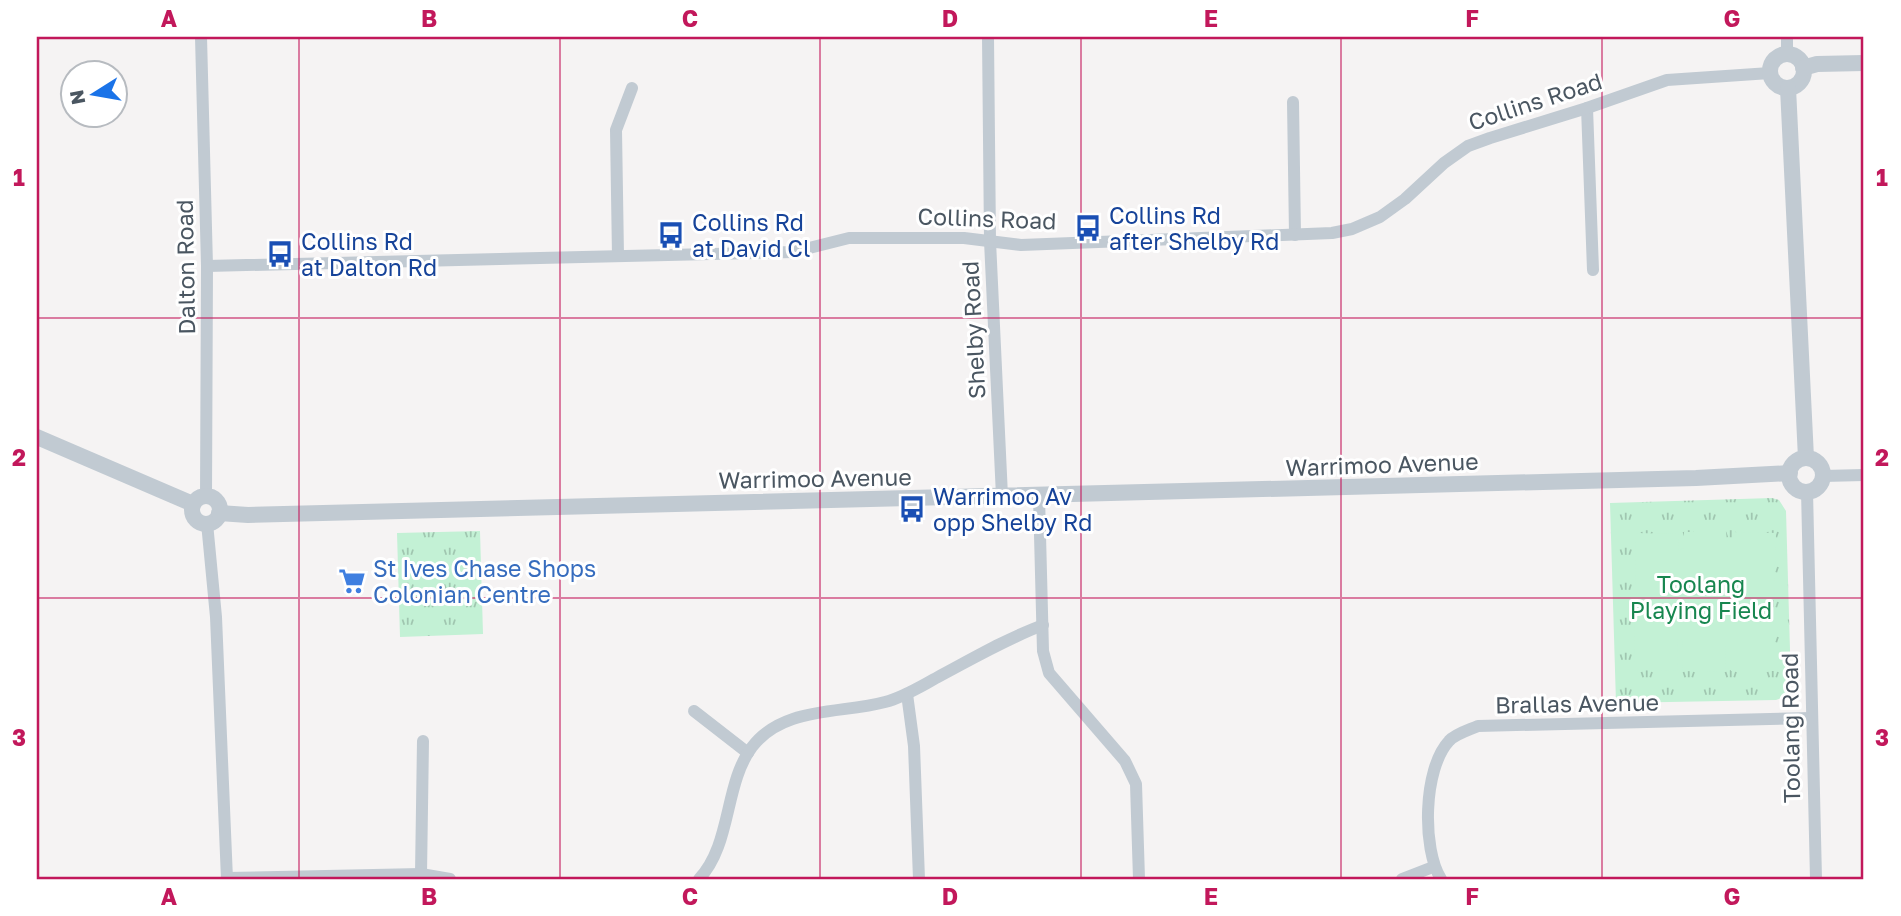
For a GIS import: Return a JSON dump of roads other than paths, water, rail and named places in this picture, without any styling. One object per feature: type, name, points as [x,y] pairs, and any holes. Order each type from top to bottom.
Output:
[{"type":"street","name":"Dalton Road","points":[[200,500],[207,266],[201,37]]},
{"type":"street","name":"Shelby Road","points":[[988,37],[990,241],[1002,496]]},
{"type":"street","points":[[1787,37],[1787,54]]},
{"type":"street","points":[[1787,54],[1797,58],[1803,68],[1800,81],[1787,88],[1776,84],[1770,74],[1774,60],[1787,54]]},
{"type":"street","points":[[1803,68],[1816,64],[1864,63]]},
{"type":"street","name":"Collins Road","points":[[207,266],[793,252],[849,238],[964,238],[1021,245],[1332,233],[1371,221],[1405,199],[1444,163],[1468,146],[1667,80],[1770,74]]},
{"type":"street","points":[[618,256],[616,130],[632,88]]},
{"type":"street","points":[[1787,88],[1806,458]]},
{"type":"street","points":[[1293,102],[1295,235]]},
{"type":"street","points":[[1587,108],[1593,270]]},
{"type":"street","points":[[37,437],[200,500],[216,500],[213,518],[227,879],[421,874],[450,879]]},
{"type":"street","points":[[1806,458],[1816,461],[1823,476],[1818,486],[1807,491],[1794,486],[1790,473],[1795,461],[1806,458]]},
{"type":"street","name":"Warrimoo Avenue","points":[[213,518],[1696,478],[1790,473]]},
{"type":"street","points":[[1823,476],[1864,475]]},
{"type":"street","name":"Toolang Road","points":[[1807,491],[1816,879]]},
{"type":"street","points":[[1039,496],[1043,651],[1049,673],[1125,761],[1136,784],[1139,879]]},
{"type":"street","points":[[200,500],[194,517],[201,523],[213,518]]},
{"type":"street","points":[[699,879],[707,870],[722,834],[744,760],[764,736],[787,721],[813,713],[885,702],[906,694],[1018,634],[1043,625]]},
{"type":"street","points":[[906,694],[914,746],[919,879]]},
{"type":"street","points":[[694,710],[748,753]]},
{"type":"street","name":"Brallas Avenue","points":[[1433,867],[1429,794],[1435,765],[1450,740],[1478,726],[1812,718]]},
{"type":"street","points":[[421,874],[422,741]]},
{"type":"street","points":[[1402,879],[1433,867],[1441,879]]},
{"type":"place","name":"Collins Rd after Shelby Rd","points":[[1088,228]]},
{"type":"place","name":"Collins Rd at David Cl","points":[[671,235]]},
{"type":"place","name":"Collins Rd at Dalton Rd","points":[[280,254]]},
{"type":"place","name":"Warrimoo Av opp Shelby Rd","points":[[912,509]]},
{"type":"place","name":"St Ives Chase Shops Colonian Centre","points":[[352,581]]},
{"type":"park label","name":"Toolang Playing Field","points":[[1701,597]]}]
